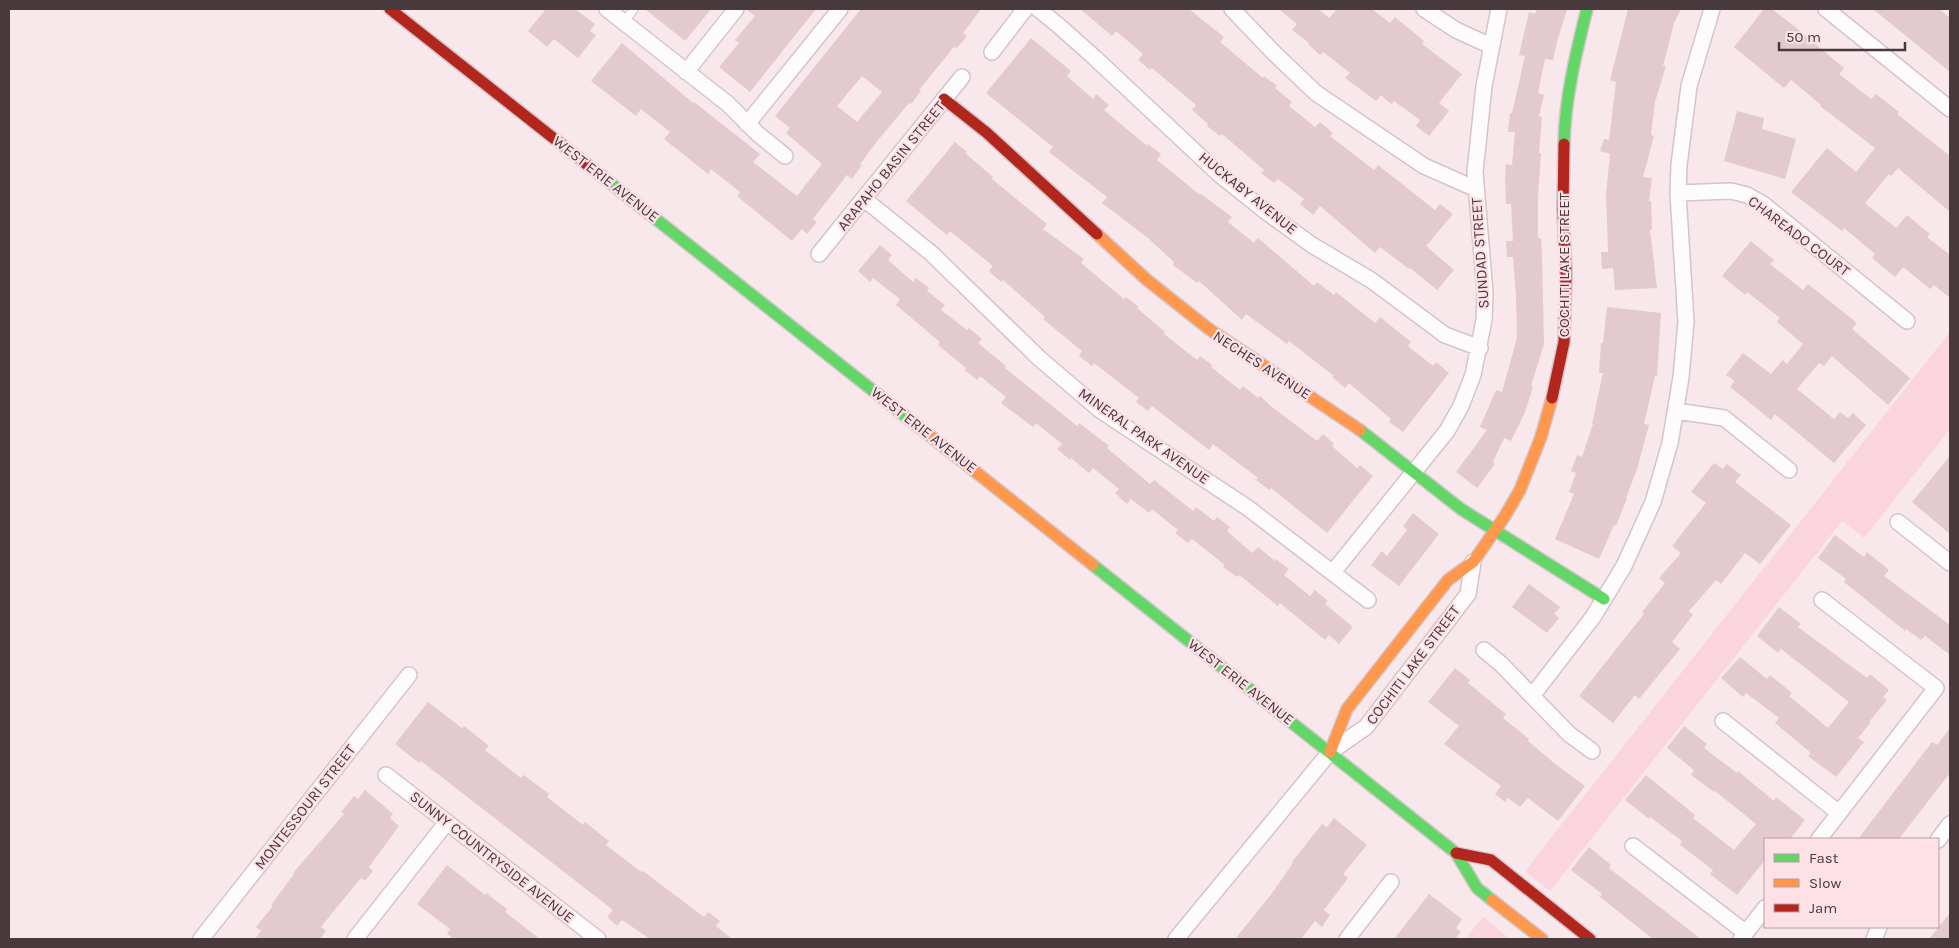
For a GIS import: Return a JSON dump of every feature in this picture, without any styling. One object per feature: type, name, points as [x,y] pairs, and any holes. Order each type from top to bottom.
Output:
[{"type":"street","name":"WEST ERIE AVENUE","points":[[390,9],[1456,853],[1477,888],[1542,939]]},
{"type":"street","points":[[607,9],[728,104],[785,156]]},
{"type":"street","points":[[686,72],[736,9]]},
{"type":"street","points":[[748,124],[840,9]]},
{"type":"street","points":[[992,52],[1025,9]]},
{"type":"street","name":"HUCKABY AVENUE","points":[[1038,9],[1058,24],[1220,175],[1265,211],[1312,245],[1371,280],[1445,335],[1480,348]]},
{"type":"street","points":[[1232,9],[1274,54],[1316,93],[1424,166],[1476,188]]},
{"type":"street","points":[[1424,9],[1456,30],[1491,46]]},
{"type":"street","name":"SUNDAD STREET","points":[[1333,572],[1447,431],[1461,406],[1473,375],[1480,348],[1485,293],[1475,172],[1477,137],[1498,9]]},
{"type":"street","name":"COCHITI LAKE STREET","points":[[1330,752],[1347,709],[1448,580],[1473,562],[1496,530],[1520,490],[1541,437],[1564,342],[1566,273],[1563,211],[1565,120],[1576,52],[1587,9]]},
{"type":"street","points":[[1532,696],[1590,620],[1624,566],[1653,502],[1670,443],[1681,377],[1686,322],[1678,193],[1679,165],[1689,86],[1712,9]]},
{"type":"street","points":[[1826,9],[1950,110]]},
{"type":"street","name":"ARAPAHO BASIN STREET","points":[[819,254],[962,77]]},
{"type":"street","name":"NECHES AVENUE","points":[[944,99],[987,133],[1104,241],[1178,305],[1246,355],[1350,422],[1461,509],[1604,599]]},
{"type":"street","name":"CHAREADO COURT","points":[[1678,193],[1731,191],[1747,195],[1763,204],[1907,320]]},
{"type":"street","name":"MINERAL PARK AVENUE","points":[[864,199],[931,253],[1040,359],[1100,410],[1248,508],[1368,600]]},
{"type":"street","points":[[1676,411],[1724,418],[1789,470]]},
{"type":"street","points":[[1898,522],[1950,563]]},
{"type":"street","name":"COCHITI LAKE STREET","points":[[1176,939],[1330,752],[1366,727],[1468,594],[1473,562]]},
{"type":"street","points":[[1820,838],[1936,688],[1822,600]]},
{"type":"street","points":[[1484,650],[1501,664],[1569,734],[1592,752]]},
{"type":"street","name":"MONTESSOURI STREET","points":[[201,939],[409,675]]},
{"type":"street","points":[[1723,721],[1839,812]]},
{"type":"street","name":"SUNNY COUNTRYSIDE AVENUE","points":[[386,775],[598,939]]},
{"type":"street","points":[[355,939],[447,822]]},
{"type":"street","points":[[1633,846],[1744,936],[1764,909]]},
{"type":"street","name":"WEST ERIE AVENUE","points":[[1456,853],[1490,860],[1590,939]]},
{"type":"street","points":[[1347,939],[1392,882]]},
{"type":"lane","points":[[624,22],[634,9]]},
{"type":"shaded area","points":[[1950,332],[1950,429],[1864,538],[1842,521],[1550,891],[1525,871]]},
{"type":"shaded area","points":[[1483,917],[1510,939],[1465,939]]},
{"type":"building","points":[[546,9],[575,9],[595,24],[590,31],[596,35],[578,58],[554,39],[547,47],[528,31]]},
{"type":"building","points":[[645,9],[711,9],[685,41]]},
{"type":"building","points":[[746,9],[816,9],[750,92],[719,67],[739,43],[735,40],[755,16]]},
{"type":"building","points":[[861,9],[981,9],[963,33],[967,36],[957,48],[954,47],[919,90],[921,91],[911,104],[909,103],[878,140],[860,164],[862,165],[852,179],[847,175],[813,219],[817,222],[807,234],[802,229],[792,241],[737,196],[740,192],[711,169],[708,174],[664,139],[670,132],[641,109],[636,116],[591,81],[622,43],[693,103],[760,154],[753,162],[797,196],[822,164],[786,133],[790,128],[775,116]],"holes":[[[862,76],[882,92],[857,122],[837,106]]]},
{"type":"building","points":[[1080,9],[1189,9],[1224,37],[1220,42],[1263,78],[1264,76],[1277,86],[1275,88],[1292,102],[1289,106],[1315,127],[1320,122],[1333,133],[1330,136],[1374,170],[1378,165],[1435,210],[1440,204],[1453,214],[1426,246],[1454,270],[1437,290],[1380,247],[1375,253],[1320,206],[1313,215],[1300,204],[1304,199],[1278,179],[1274,183],[1261,173],[1264,170],[1222,134],[1220,136],[1207,126],[1208,124],[1192,110],[1196,105],[1152,68],[1150,70],[1138,60],[1143,54],[1116,31],[1112,36]]},
{"type":"building","points":[[1279,9],[1318,9],[1329,18],[1337,9],[1372,9],[1390,23],[1395,17],[1424,41],[1422,44],[1462,74],[1439,103],[1449,111],[1429,136],[1416,126],[1420,120],[1394,101],[1391,104],[1381,95],[1376,101],[1345,78],[1350,73],[1323,52],[1320,55],[1309,43],[1292,30],[1297,24]]},
{"type":"building","points":[[1537,9],[1567,9],[1553,60],[1545,59],[1538,93],[1544,95],[1539,116],[1542,117],[1539,153],[1541,153],[1538,195],[1538,238],[1541,238],[1542,255],[1544,344],[1525,412],[1511,441],[1504,438],[1493,462],[1495,464],[1477,488],[1456,472],[1487,430],[1480,427],[1496,390],[1502,392],[1517,338],[1513,257],[1507,257],[1506,241],[1513,241],[1511,204],[1506,204],[1505,180],[1506,164],[1512,165],[1515,132],[1508,132],[1510,113],[1512,113],[1525,56],[1519,55],[1529,12],[1535,14]]},
{"type":"building","points":[[1628,9],[1681,9],[1674,23],[1663,66],[1666,66],[1655,102],[1651,135],[1654,136],[1643,177],[1652,178],[1649,201],[1651,201],[1652,230],[1650,230],[1657,288],[1615,290],[1613,268],[1602,269],[1601,252],[1608,252],[1606,193],[1610,154],[1600,151],[1604,139],[1609,140],[1616,82],[1610,80]]},
{"type":"building","points":[[1764,9],[1772,9],[1794,26],[1844,68],[1839,74],[1871,99],[1876,94],[1899,112],[1897,114],[1950,156],[1950,212],[1898,168],[1891,176],[1889,174],[1865,203],[1896,228],[1907,215],[1930,234],[1927,237],[1950,255],[1950,298],[1934,285],[1930,289],[1903,267],[1895,277],[1872,258],[1875,254],[1844,228],[1842,231],[1791,192],[1827,148],[1856,172],[1875,148],[1820,106],[1791,80],[1784,88],[1734,47]]},
{"type":"building","points":[[1873,9],[1939,9],[1950,18],[1950,72]]},
{"type":"building","points":[[1031,38],[1071,71],[1067,76],[1093,99],[1096,94],[1109,105],[1104,110],[1147,146],[1148,144],[1161,154],[1157,160],[1200,195],[1232,217],[1228,222],[1254,243],[1258,238],[1314,286],[1317,282],[1334,295],[1336,292],[1375,323],[1380,317],[1411,342],[1408,346],[1433,366],[1436,362],[1449,373],[1403,432],[1389,422],[1391,419],[1349,383],[1345,388],[1332,377],[1334,376],[1289,341],[1287,344],[1246,314],[1242,320],[1199,281],[1197,283],[1173,265],[1174,262],[1148,238],[1102,203],[1107,197],[1049,152],[1053,147],[986,93]]},
{"type":"building","points":[[1737,111],[1764,118],[1762,129],[1796,139],[1785,179],[1724,161]]},
{"type":"building","points":[[955,142],[993,177],[992,179],[1047,224],[1043,229],[1084,259],[1081,263],[1124,299],[1126,297],[1139,307],[1137,308],[1165,332],[1164,334],[1197,360],[1200,356],[1240,390],[1243,386],[1258,398],[1260,396],[1317,441],[1323,434],[1334,444],[1332,446],[1357,468],[1360,465],[1373,476],[1327,533],[1271,488],[1269,490],[1256,480],[1258,478],[1213,444],[1209,450],[1152,406],[1148,411],[1136,402],[1139,398],[1094,363],[1092,366],[1079,356],[1082,351],[1043,319],[1045,317],[1003,280],[1001,282],[989,271],[993,266],[950,231],[947,235],[906,201]]},
{"type":"building","points":[[1751,241],[1774,260],[1770,264],[1803,290],[1808,284],[1857,323],[1852,329],[1910,378],[1888,405],[1832,356],[1824,366],[1819,363],[1797,389],[1834,419],[1840,412],[1848,418],[1853,413],[1866,425],[1834,463],[1775,414],[1771,420],[1730,387],[1735,381],[1726,375],[1743,353],[1771,374],[1783,360],[1787,364],[1803,344],[1777,322],[1780,318],[1747,292],[1745,295],[1722,276]]},
{"type":"building","points":[[880,245],[892,255],[888,260],[913,282],[916,278],[929,288],[927,291],[945,305],[941,310],[982,339],[978,343],[1006,366],[1005,368],[1077,426],[1079,423],[1109,446],[1107,448],[1150,484],[1154,480],[1193,511],[1196,507],[1214,521],[1217,517],[1230,527],[1227,531],[1252,553],[1258,547],[1275,561],[1276,559],[1289,569],[1284,575],[1310,596],[1315,590],[1328,601],[1325,604],[1353,627],[1339,644],[1329,635],[1325,640],[1280,603],[1278,606],[1239,575],[1237,577],[1223,567],[1225,565],[1192,539],[1188,543],[1175,533],[1178,530],[1152,509],[1149,513],[1131,499],[1127,504],[1115,493],[1119,489],[1093,468],[1089,473],[1071,458],[1070,460],[1057,449],[1062,444],[1036,423],[1033,427],[1001,403],[1006,397],[980,376],[977,380],[965,370],[966,368],[938,345],[940,342],[896,305],[900,299],[873,278],[870,282],[858,271]]},
{"type":"building","points":[[1607,307],[1661,313],[1657,376],[1655,376],[1644,424],[1649,425],[1627,498],[1616,526],[1614,525],[1599,559],[1555,539],[1574,494],[1569,492],[1576,473],[1571,471],[1577,455],[1582,457],[1593,424],[1603,373],[1599,373],[1601,343],[1603,343]]},
{"type":"building","points":[[1950,456],[1950,534],[1912,502]]},
{"type":"building","points":[[1714,463],[1723,469],[1727,464],[1741,475],[1735,482],[1791,525],[1760,564],[1745,553],[1721,584],[1716,580],[1689,611],[1693,615],[1672,642],[1680,649],[1639,699],[1635,695],[1613,723],[1579,696],[1644,614],[1642,612],[1665,583],[1659,578],[1681,553],[1672,546],[1706,503],[1691,492]]},
{"type":"building","points":[[1413,513],[1439,534],[1399,586],[1371,565],[1382,551],[1387,556],[1407,530],[1403,526]]},
{"type":"building","points":[[1835,535],[1864,557],[1867,552],[1889,570],[1884,576],[1950,625],[1950,655],[1925,636],[1921,640],[1906,629],[1905,631],[1844,582],[1846,579],[1818,558]]},
{"type":"building","points":[[1529,584],[1560,607],[1554,614],[1559,618],[1547,633],[1512,607]]},
{"type":"building","points":[[1779,607],[1801,624],[1798,627],[1867,678],[1870,674],[1889,690],[1883,697],[1887,700],[1858,738],[1864,742],[1836,777],[1808,756],[1811,753],[1775,723],[1779,718],[1746,693],[1743,697],[1721,678],[1740,657],[1767,679],[1770,675],[1792,693],[1789,696],[1828,728],[1849,702],[1781,649],[1778,653],[1757,636]]},
{"type":"building","points":[[1455,668],[1470,680],[1468,683],[1506,714],[1503,718],[1529,739],[1528,741],[1585,786],[1558,821],[1528,798],[1520,807],[1508,798],[1505,802],[1495,794],[1501,786],[1444,744],[1459,726],[1428,702]]},
{"type":"building","points":[[428,702],[462,728],[464,726],[489,746],[485,750],[521,778],[524,775],[549,794],[547,797],[583,825],[585,822],[609,841],[606,845],[641,872],[643,871],[704,917],[708,912],[720,921],[716,926],[732,939],[650,939],[622,920],[617,926],[607,917],[613,910],[421,761],[419,763],[395,744]]},
{"type":"building","points":[[1684,726],[1707,744],[1704,748],[1737,773],[1738,771],[1774,801],[1776,797],[1805,820],[1791,838],[1764,838],[1764,861],[1737,895],[1710,874],[1713,870],[1680,845],[1682,841],[1625,800],[1646,775],[1695,815],[1693,818],[1734,850],[1756,824],[1715,791],[1691,775],[1694,770],[1667,748]]},
{"type":"building","points":[[1950,728],[1950,773],[1900,838],[1859,838],[1932,742],[1937,745]]},
{"type":"building","points":[[365,790],[393,814],[390,818],[399,826],[369,867],[373,871],[365,881],[361,878],[321,927],[326,931],[320,939],[255,939],[261,931],[256,927],[273,906],[271,905],[293,873],[344,814],[341,812],[354,796],[358,799]]},
{"type":"building","points":[[1334,818],[1367,845],[1343,874],[1348,878],[1324,910],[1330,915],[1322,927],[1315,921],[1301,939],[1235,939],[1270,896],[1292,862],[1322,824],[1327,827]]},
{"type":"building","points":[[1589,847],[1611,865],[1609,868],[1701,939],[1653,939],[1600,897],[1602,894],[1571,870]]},
{"type":"building","points":[[447,865],[485,895],[486,893],[507,909],[505,912],[540,939],[454,939],[447,934],[450,929],[417,904]]},
{"type":"building","points":[[1429,894],[1462,919],[1456,928],[1461,932],[1455,939],[1394,939]]},
{"type":"building","points":[[1950,913],[1950,939],[1929,939]]},
{"type":"traffic: fast","points":[[1564,144],[1569,93],[1587,9]]},
{"type":"traffic: fast","points":[[604,178],[919,427]]},
{"type":"traffic: fast","points":[[1360,430],[1461,509],[1604,599]]},
{"type":"traffic: fast","points":[[1093,565],[1456,853],[1477,888],[1492,900]]},
{"type":"traffic: slow","points":[[1097,234],[1147,280],[1209,329],[1360,430]]},
{"type":"traffic: slow","points":[[1330,752],[1347,709],[1448,580],[1473,562],[1505,516],[1520,490],[1541,437],[1552,398]]},
{"type":"traffic: slow","points":[[919,427],[1093,565]]},
{"type":"traffic: slow","points":[[1492,900],[1542,939]]},
{"type":"traffic: jam","points":[[390,9],[604,178]]},
{"type":"traffic: jam","points":[[944,99],[987,133],[1097,234]]},
{"type":"traffic: jam","points":[[1552,398],[1564,342],[1566,273],[1563,211],[1564,144]]},
{"type":"traffic: jam","points":[[1456,853],[1491,860],[1590,939]]}]
